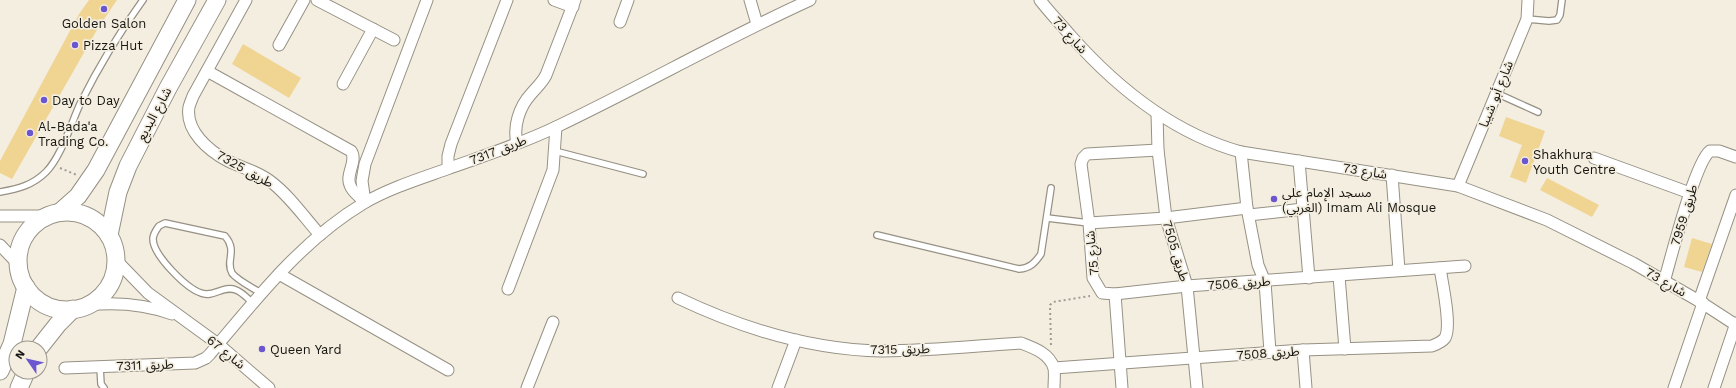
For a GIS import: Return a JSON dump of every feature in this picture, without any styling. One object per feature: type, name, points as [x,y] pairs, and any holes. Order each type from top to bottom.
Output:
[{"type":"main road","name":"شارع البديع","points":[[52,214],[78,196],[96,170],[187,0]]},
{"type":"main road","name":"شارع البديع","points":[[109,235],[118,192],[128,166],[168,88],[217,0]]},
{"type":"main road","points":[[45,340],[58,324],[81,307],[100,297],[108,287],[114,274],[116,260],[114,247],[109,235],[96,221],[79,213],[52,214],[29,230],[20,246],[18,264],[19,272],[26,287],[35,298],[46,305],[59,309],[81,307]]},
{"type":"main road","points":[[0,371],[12,344],[26,287]]},
{"type":"street","name":"طريق 7325","points":[[246,0],[193,96],[189,108],[191,124],[197,137],[208,148],[228,161],[258,173],[274,183],[320,235]]},
{"type":"street","points":[[279,45],[304,0]]},
{"type":"street","points":[[317,0],[394,40]]},
{"type":"street","points":[[365,202],[362,181],[365,164],[427,0]]},
{"type":"street","points":[[448,168],[448,156],[451,144],[507,0]]},
{"type":"street","points":[[517,143],[515,131],[521,110],[546,75],[574,4],[554,0]]},
{"type":"street","points":[[620,22],[628,0]]},
{"type":"street","points":[[750,0],[757,24]]},
{"type":"street","name":"طريق 7317","points":[[218,344],[279,274],[320,235],[365,202],[410,182],[517,143],[556,127],[757,24],[810,0]]},
{"type":"street","name":"شارع 73","points":[[1040,0],[1094,61],[1130,93],[1157,114],[1224,147],[1241,152],[1458,186],[1546,220],[1634,263],[1736,324]]},
{"type":"street","name":"شارع أبو شيبا","points":[[1458,186],[1527,19],[1528,0]]},
{"type":"street","points":[[343,84],[373,29]]},
{"type":"street","points":[[206,71],[351,151],[354,156],[349,182],[352,189],[365,202]]},
{"type":"street","name":"طريق 7505","points":[[1157,114],[1158,150],[1166,218],[1187,286],[1197,388]]},
{"type":"street","points":[[508,289],[553,170],[556,127]]},
{"type":"street","name":"شارع 75","points":[[1115,294],[1102,293],[1093,278],[1089,223],[1081,164],[1083,158],[1087,154],[1158,150]]},
{"type":"street","name":"طريق 7959","points":[[1664,282],[1690,193],[1702,159],[1710,151],[1719,151],[1736,157]]},
{"type":"street","points":[[1241,152],[1248,212],[1258,265],[1266,282],[1270,352]]},
{"type":"street","points":[[1594,158],[1690,193]]},
{"type":"street","points":[[1299,161],[1310,278]]},
{"type":"street","points":[[1392,175],[1399,270]]},
{"type":"street","points":[[1674,388],[1736,195]]},
{"type":"street","points":[[1089,223],[1303,209]]},
{"type":"street","points":[[0,216],[52,214]]},
{"type":"street","points":[[0,245],[18,264]]},
{"type":"street","points":[[116,260],[148,293],[182,318]]},
{"type":"street","name":"طريق 7506","points":[[1115,294],[1187,286],[1266,282],[1399,270],[1465,266]]},
{"type":"street","name":"طريق 7508","points":[[1120,362],[1303,350],[1416,348],[1432,346],[1445,338],[1448,325],[1440,268]]},
{"type":"street","points":[[279,274],[448,370]]},
{"type":"street","points":[[1339,276],[1345,349]]},
{"type":"street","points":[[1115,294],[1122,388]]},
{"type":"street","name":"طريق 7315","points":[[678,298],[732,322],[796,340],[838,348],[881,351],[1021,343],[1038,349],[1048,358],[1054,368]]},
{"type":"street","points":[[81,307],[107,303],[126,303],[145,306],[182,318]]},
{"type":"street","name":"شارع 67","points":[[182,318],[218,344],[269,388]]},
{"type":"street","points":[[527,388],[553,322]]},
{"type":"street","points":[[1714,388],[1736,324]]},
{"type":"street","points":[[778,388],[796,340]]},
{"type":"street","name":"طريق 7311","points":[[65,368],[194,363],[206,358],[218,344]]},
{"type":"street","points":[[1303,350],[1306,388]]},
{"type":"street","points":[[1054,388],[1054,368],[1120,362]]},
{"type":"lane","points":[[0,192],[25,187],[36,181],[53,165],[95,75],[119,35],[143,0]]},
{"type":"lane","points":[[1527,19],[1558,20],[1562,0]]},
{"type":"lane","points":[[1496,93],[1538,112]]},
{"type":"lane","points":[[555,151],[643,174]]},
{"type":"lane","points":[[877,235],[1019,269],[1028,268],[1036,262],[1041,254],[1051,188]]},
{"type":"lane","points":[[1047,218],[1089,223]]},
{"type":"lane","points":[[253,303],[237,290],[228,288],[220,289],[212,294],[200,293],[178,278],[154,245],[153,238],[159,226],[165,223],[225,236],[231,243],[232,254],[230,266],[232,273],[261,293]]},
{"type":"lane","points":[[100,367],[101,384],[104,388]]},
{"type":"path","points":[[1048,358],[1051,344],[1050,305],[1053,302],[1102,293]]},
{"type":"building","points":[[89,0],[117,0],[98,28],[12,179],[0,173],[0,161],[79,14]]},
{"type":"building","points":[[243,44],[301,78],[289,98],[232,64]]},
{"type":"building","name":"Shakhura Youth Centre","points":[[1506,117],[1545,131],[1526,183],[1510,177],[1522,145],[1499,136]]},
{"type":"building","points":[[1547,178],[1599,205],[1592,217],[1540,190]]},
{"type":"building","points":[[1692,238],[1712,244],[1702,272],[1684,267]]},
{"type":"place","name":"Golden Salon","points":[[104,9]]},
{"type":"place","name":"Pizza Hut","points":[[75,45]]},
{"type":"place","name":"Day to Day","points":[[44,100]]},
{"type":"place","name":"Al-Bada'a Trading Co.","points":[[30,133]]},
{"type":"place","name":"Shakhura Youth Centre","points":[[1525,161]]},
{"type":"place","name":"مسجد الإمام علي (الغربي) Imam Ali Mosque","points":[[1274,199]]},
{"type":"place","name":"Queen Yard","points":[[262,349]]}]
